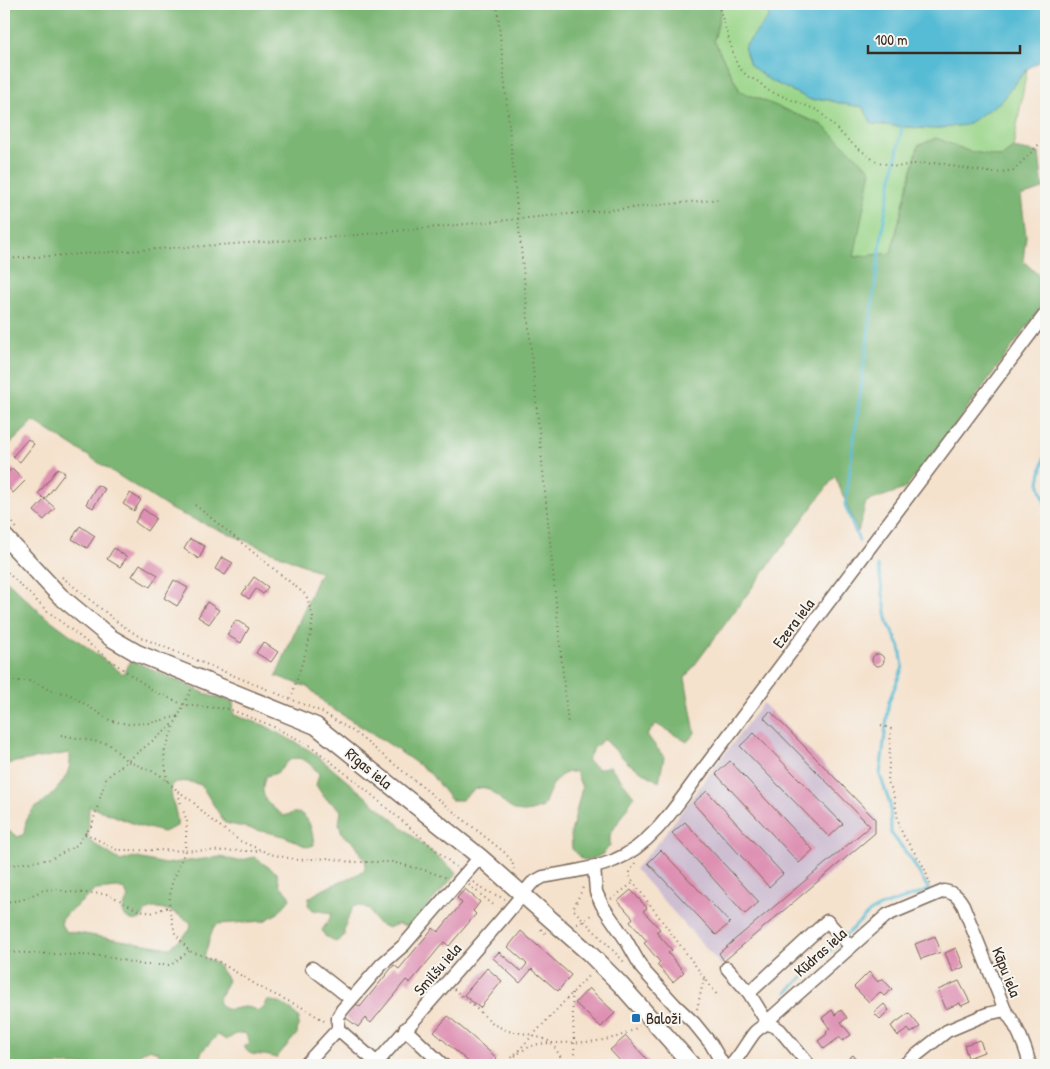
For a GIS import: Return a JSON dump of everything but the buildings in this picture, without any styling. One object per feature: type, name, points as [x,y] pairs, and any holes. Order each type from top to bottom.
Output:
[{"type":"main road","name":"Rīgas iela","points":[[4,536],[60,596],[111,638],[138,653],[316,726],[480,857],[514,905],[600,964],[692,1065]]},
{"type":"street","name":"Ezera iela","points":[[514,905],[532,882],[543,877],[614,860],[630,852],[655,831],[1046,313]]},
{"type":"street","points":[[305,1065],[338,1029],[338,1018],[351,999],[382,964],[404,945],[480,857]]},
{"type":"street","points":[[594,866],[596,892],[602,905],[626,940],[643,970],[694,1023],[723,1065]]},
{"type":"street","name":"Kūdras iela","points":[[730,1065],[740,1056],[757,1031],[768,1024],[773,1016],[887,915],[944,891],[952,892]]},
{"type":"street","name":"Kāpu iela","points":[[952,892],[958,896],[963,905],[1005,1010],[1013,1020],[1024,1043],[1030,1065]]},
{"type":"street","name":"Smilšu iela","points":[[376,1064],[514,905]]},
{"type":"street","points":[[749,993],[827,921],[851,947]]},
{"type":"street","points":[[312,968],[351,999]]},
{"type":"street","points":[[727,968],[749,993],[768,1024],[780,1030],[809,1065]]},
{"type":"street","points":[[904,1065],[946,1031],[987,1014],[1005,1010]]},
{"type":"street","points":[[338,1029],[376,1064]]},
{"type":"street","points":[[405,1029],[443,1065]]},
{"type":"path","points":[[497,4],[568,725]]},
{"type":"path","points":[[718,4],[736,65],[747,76],[759,82],[768,90],[819,110],[863,154],[875,161],[898,167],[912,164],[942,163],[995,173],[1014,170],[1046,137]]},
{"type":"path","points":[[1042,39],[1045,36],[1045,32]]},
{"type":"path","points":[[4,259],[325,238],[721,199]]},
{"type":"path","points":[[195,505],[306,595],[314,617],[310,638],[292,698]]},
{"type":"path","points":[[4,569],[46,610],[75,634],[154,691],[184,705],[229,709],[270,725],[311,746],[360,785],[462,879],[508,900],[514,905]]},
{"type":"path","points":[[167,781],[164,753],[196,676]]},
{"type":"path","points":[[4,679],[33,682],[49,690],[69,694],[112,721],[128,724],[179,716]]},
{"type":"path","points":[[4,866],[51,859],[77,844],[92,825],[106,778],[175,723]]},
{"type":"path","points":[[881,725],[891,728],[888,782],[893,792],[899,825],[924,867],[934,895]]},
{"type":"path","points":[[61,735],[109,744],[127,761],[159,774],[192,801],[210,819],[240,841],[264,851],[298,860],[330,858],[350,862],[392,862],[462,879],[514,905]]},
{"type":"path","points":[[178,791],[187,822],[185,851],[171,886],[168,906],[176,933],[189,951],[216,960],[264,989],[305,1009],[338,1029]]},
{"type":"path","points":[[85,834],[117,850],[264,851]]},
{"type":"path","points":[[637,860],[629,874],[630,879],[718,996]]},
{"type":"path","points":[[4,902],[22,900],[43,890],[56,889],[68,892],[108,894],[136,909],[151,913],[168,906]]},
{"type":"path","points":[[538,927],[551,938]]},
{"type":"path","points":[[4,952],[104,956],[144,965],[171,965],[189,951]]},
{"type":"path","points":[[505,1065],[591,973]]},
{"type":"path","points":[[694,1023],[704,978]]},
{"type":"path","points":[[447,982],[494,1025],[508,1031],[544,1038],[551,1043],[566,1065]]},
{"type":"path","points":[[572,993],[575,1065]]},
{"type":"path","points":[[513,1057],[532,1046],[551,1043],[598,1041],[627,1034],[641,1024],[644,1028]]},
{"type":"shaded area","points":[[763,703],[877,819],[876,834],[721,965],[635,869],[658,843]]},
{"type":"green space","points":[[4,4],[722,4],[714,41],[740,91],[822,125],[871,170],[854,257],[891,253],[918,146],[936,138],[968,151],[1001,157],[1013,148],[1039,153],[1043,189],[1021,196],[1026,236],[1023,261],[1046,282],[1039,310],[939,447],[904,489],[866,502],[858,532],[835,476],[685,678],[695,733],[687,742],[656,724],[647,735],[664,757],[659,782],[628,763],[604,739],[594,748],[587,760],[598,769],[610,766],[634,796],[610,835],[610,845],[604,853],[595,858],[583,860],[572,849],[571,833],[582,788],[576,772],[563,774],[558,778],[551,788],[543,807],[530,811],[520,812],[509,807],[492,791],[486,788],[480,788],[472,792],[462,800],[451,800],[429,772],[386,742],[328,706],[308,687],[276,676],[320,572],[172,510],[34,421],[4,450]]},
{"type":"green space","points":[[722,4],[769,4],[769,17],[744,47],[811,100],[825,99],[863,107],[873,124],[933,129],[946,127],[1000,102],[1027,69],[1013,148],[1001,157],[968,151],[936,138],[918,146],[891,253],[853,257],[822,125],[740,91],[714,41]]},
{"type":"green space","points":[[4,578],[41,613],[123,674],[131,660],[211,696],[233,702],[234,715],[264,725],[311,751],[457,873],[409,927],[398,924],[388,928],[377,923],[369,909],[358,905],[353,907],[344,928],[344,936],[336,942],[325,936],[322,930],[332,913],[313,910],[308,905],[309,898],[364,871],[366,863],[355,843],[343,835],[339,825],[341,810],[324,797],[316,785],[319,774],[304,760],[296,758],[291,760],[278,772],[266,776],[263,790],[269,804],[284,816],[294,813],[304,816],[312,830],[314,845],[307,847],[284,836],[225,823],[201,785],[190,782],[173,783],[171,794],[177,826],[163,832],[140,826],[89,806],[88,840],[121,861],[133,857],[165,864],[220,857],[238,861],[254,857],[277,873],[280,886],[287,892],[290,899],[278,913],[264,921],[218,924],[213,928],[204,957],[217,964],[228,980],[218,1001],[222,1006],[226,1009],[245,1007],[257,1011],[264,1008],[267,1001],[281,1004],[293,1011],[299,1018],[297,1034],[276,1058],[248,1052],[244,1047],[250,1042],[245,1033],[236,1034],[226,1040],[218,1035],[203,1050],[200,1056],[202,1065],[157,1065],[158,1052],[149,1049],[138,1055],[129,1065],[4,1065],[4,824],[7,830],[18,837],[24,834],[29,815],[64,780],[69,766],[69,753],[10,763],[4,766]],"holes":[[[117,888],[125,890],[128,897],[122,912],[128,919],[136,920],[142,918],[151,909],[165,909],[191,923],[190,930],[170,948],[65,931],[61,924],[63,917],[96,890]]]},
{"type":"water","points":[[769,4],[1046,4],[1046,57],[1027,69],[1000,102],[966,125],[933,129],[872,124],[863,107],[825,99],[811,100],[769,80],[750,65],[744,47],[769,17]]},
{"type":"waterway","points":[[859,541],[845,505],[884,219],[902,127]]},
{"type":"waterway","points":[[1046,449],[1039,482],[1046,506]]},
{"type":"waterway","points":[[845,936],[870,912],[929,890],[911,859],[891,833],[890,804],[880,775],[889,701],[903,667],[900,647],[888,623],[878,566]]},
{"type":"waterway","points":[[787,992],[841,940]]},
{"type":"place","name":"Baloži","points":[[636,1018]]}]
